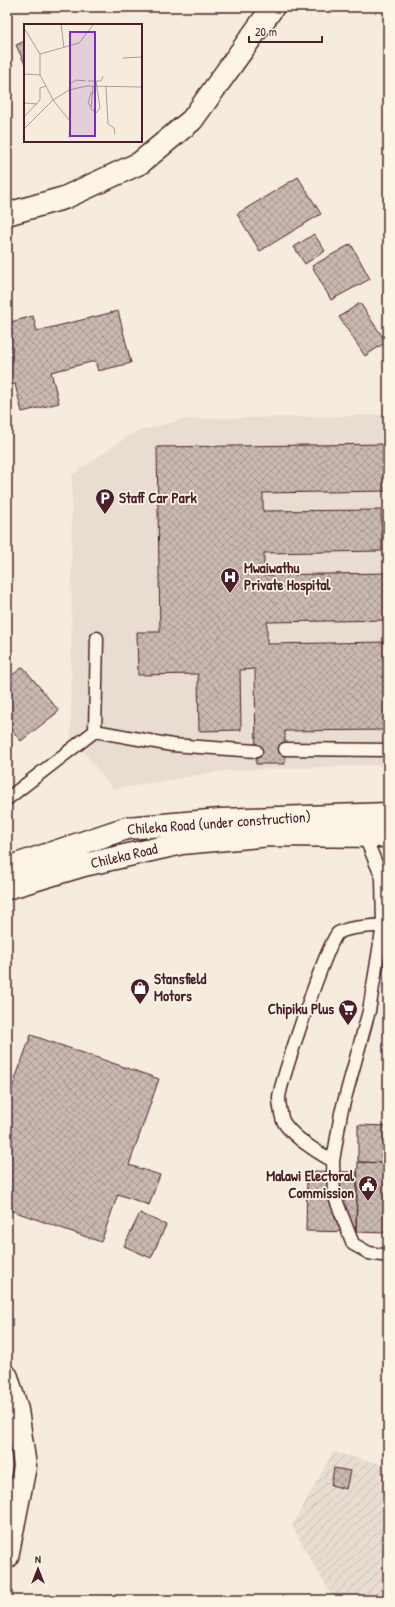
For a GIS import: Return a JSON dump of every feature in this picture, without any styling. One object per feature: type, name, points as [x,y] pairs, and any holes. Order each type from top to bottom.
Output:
[{"type":"main road","points":[[7,214],[64,198],[140,163],[192,120],[273,7]]},
{"type":"main road","name":"Chileka Road (under construction)","points":[[7,868],[127,828],[221,820],[362,813],[388,814]]},
{"type":"main road","name":"Chileka Road","points":[[7,888],[84,865],[182,843],[271,835],[388,836]]},
{"type":"main road","points":[[7,1377],[17,1410],[25,1466],[7,1557]]},
{"type":"lane","points":[[95,731],[97,638]]},
{"type":"lane","points":[[7,799],[95,731],[172,745],[256,751]]},
{"type":"lane","points":[[285,749],[388,750]]},
{"type":"lane","points":[[362,813],[363,835],[382,878],[383,925],[369,1011],[341,1113],[332,1161],[334,1195],[353,1244],[369,1253],[388,1256]]},
{"type":"lane","points":[[332,1161],[308,1145],[283,1120],[279,1098],[314,987],[330,946],[337,934],[350,929],[383,925]]},
{"type":"shaded area","name":"Mwaiwathu Private Hospital","points":[[388,415],[388,767],[375,765],[223,771],[113,789],[71,736],[72,475],[134,432],[185,419]]},
{"type":"shaded area","points":[[333,1452],[388,1466],[388,1600],[334,1600],[292,1526]]},
{"type":"building","points":[[24,41],[24,62],[16,45]]},
{"type":"building","points":[[298,177],[321,214],[260,251],[237,214]]},
{"type":"building","points":[[314,234],[325,251],[305,264],[294,247]]},
{"type":"building","points":[[351,244],[370,279],[331,300],[312,266]]},
{"type":"building","points":[[360,303],[386,342],[365,356],[339,317]]},
{"type":"building","points":[[118,311],[131,363],[98,371],[95,361],[51,372],[59,403],[22,412],[15,384],[7,386],[7,323],[33,316],[37,331]]},
{"type":"building","points":[[388,444],[388,491],[263,493],[263,511],[381,510],[382,551],[264,553],[264,575],[388,573],[388,620],[267,622],[267,644],[388,642],[388,730],[285,731],[285,764],[256,764],[255,669],[240,670],[241,730],[199,731],[198,674],[138,675],[137,632],[160,632],[157,447]]},
{"type":"building","points":[[23,667],[59,711],[21,741],[7,724],[7,679]]},
{"type":"building","points":[[31,1035],[159,1079],[129,1165],[160,1175],[149,1205],[118,1194],[101,1242],[7,1209],[7,1102]]},
{"type":"building","points":[[358,1125],[388,1126],[388,1163],[358,1162]]},
{"type":"building","points":[[358,1162],[388,1163],[388,1233],[356,1232]]},
{"type":"building","points":[[307,1171],[357,1172],[356,1232],[306,1231]]},
{"type":"building","points":[[140,1213],[166,1225],[151,1258],[124,1246]]},
{"type":"building","points":[[334,1468],[350,1471],[346,1489],[331,1485]]},
{"type":"place","name":"Staff Car Park","points":[[105,515]]},
{"type":"place","name":"Mwaiwathu Private Hospital","points":[[230,594]]},
{"type":"place","name":"Stansfield Motors","points":[[140,1005]]},
{"type":"place","name":"Chipiku Plus","points":[[348,1026]]},
{"type":"place","name":"Malawi Electoral Commission","points":[[368,1202]]}]
